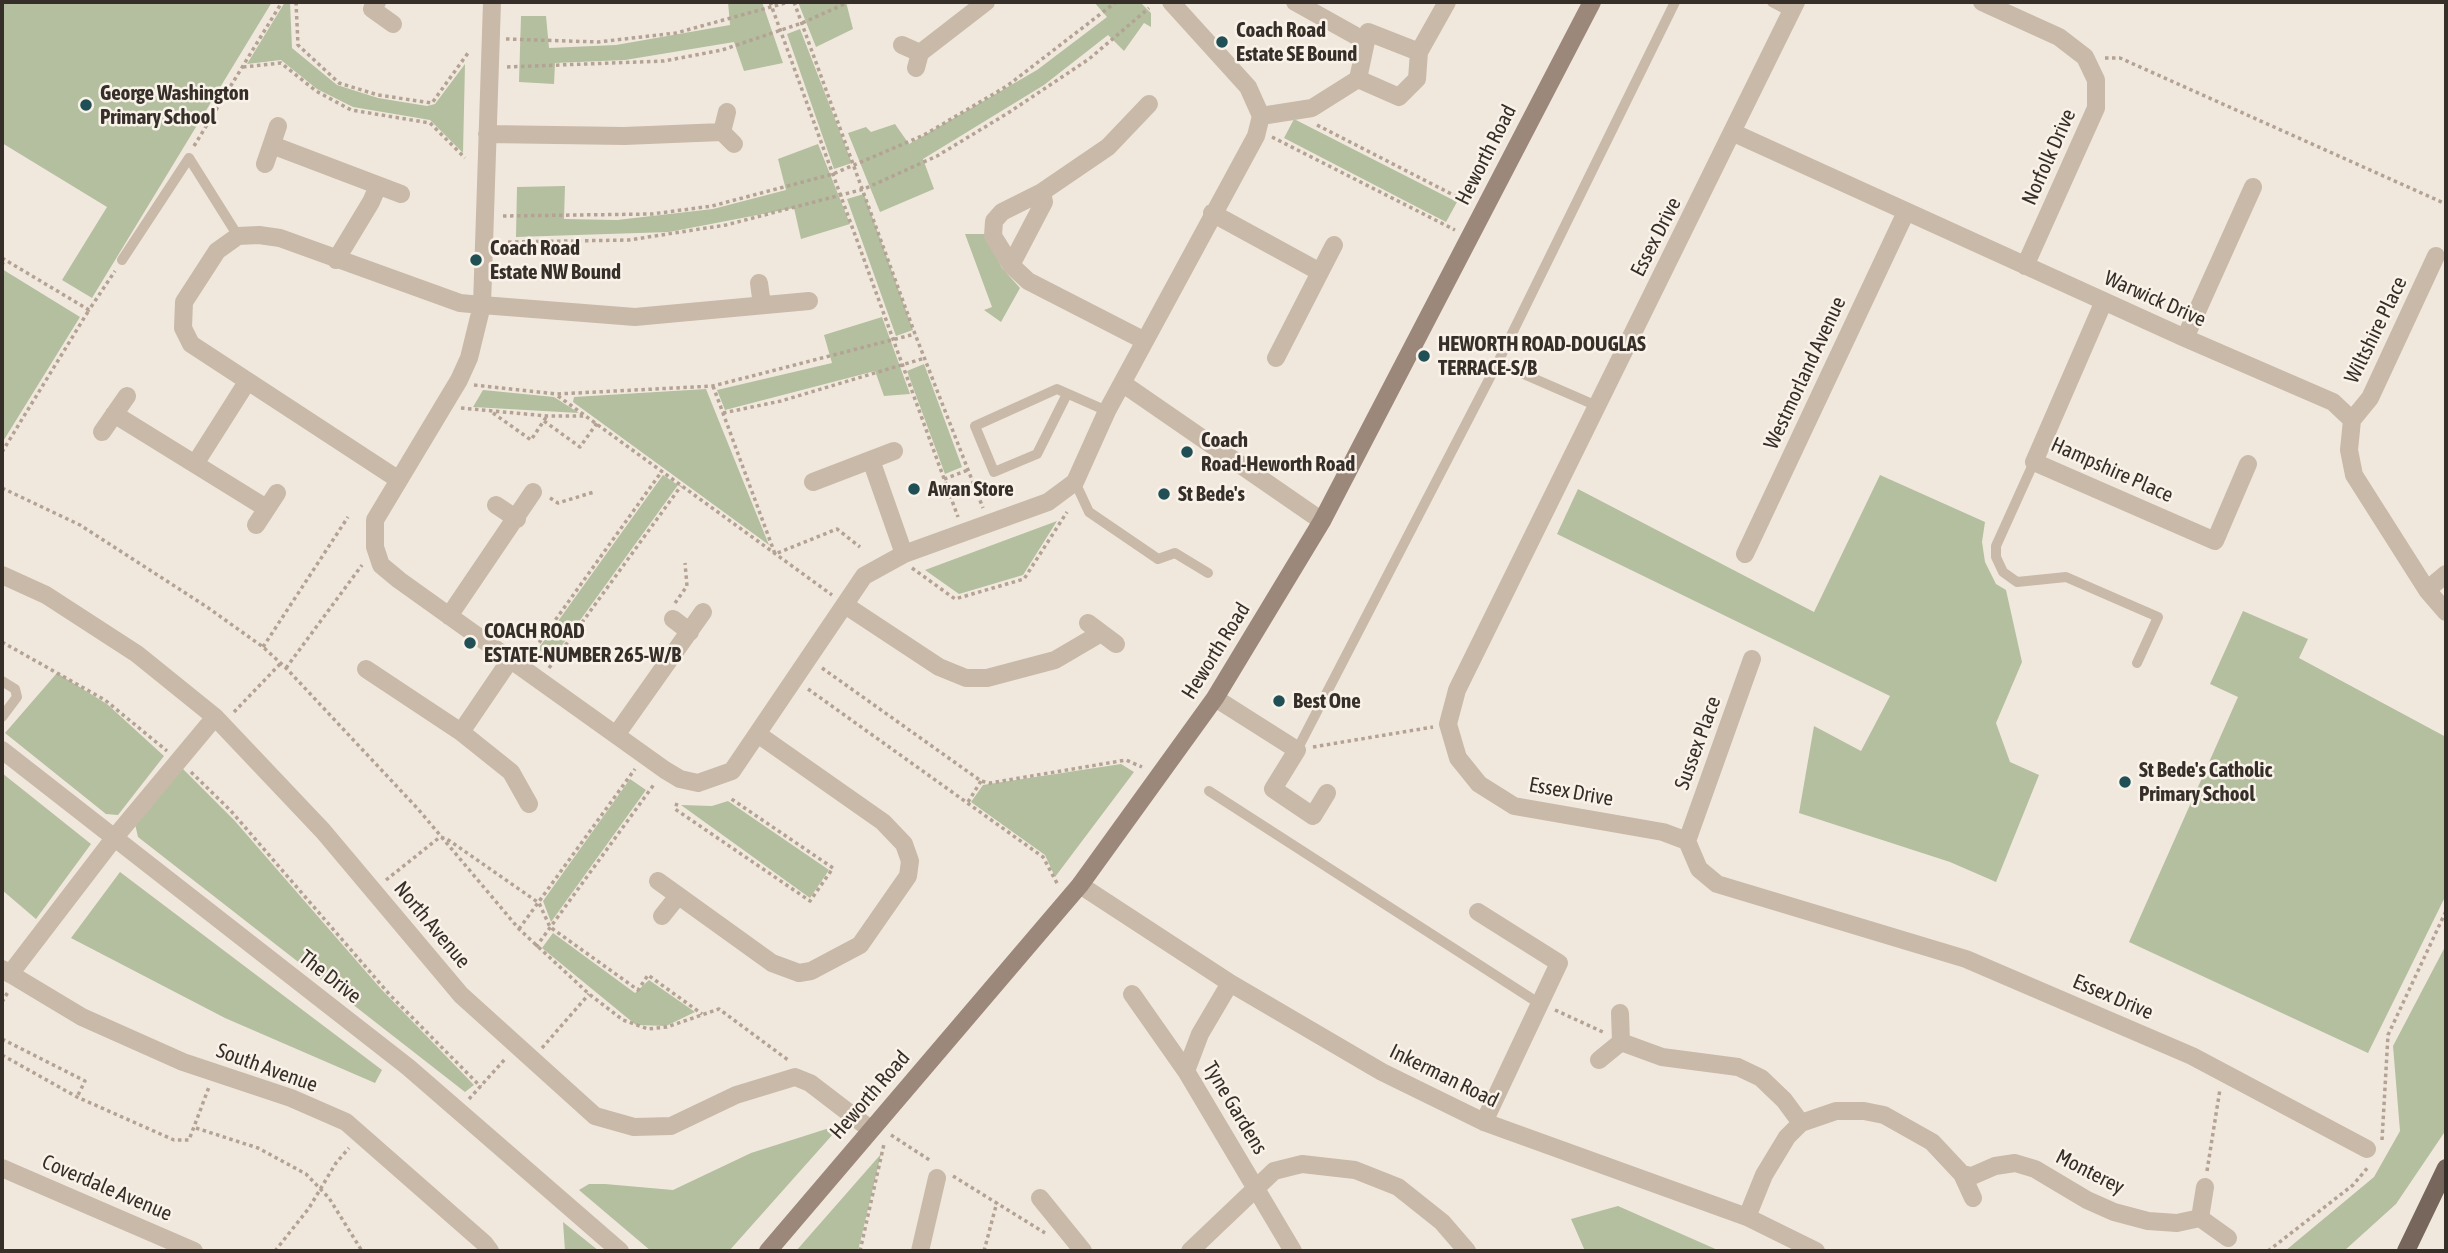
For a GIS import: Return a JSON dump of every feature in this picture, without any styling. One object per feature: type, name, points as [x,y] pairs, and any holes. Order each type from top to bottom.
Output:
[{"type":"main road","points":[[2406,1251],[2446,1168]]},
{"type":"street","points":[[377,2],[372,9],[393,24]]},
{"type":"street","points":[[492,2],[482,305],[469,358],[446,405],[375,520],[374,547],[381,565],[449,616],[665,770],[680,779],[698,783],[732,771],[759,735],[864,576],[904,554],[1048,502],[1075,482],[1107,411],[1259,122],[1290,111],[1312,108],[1358,79],[1368,32],[1419,52]]},
{"type":"street","points":[[902,45],[918,60],[986,2]]},
{"type":"street","points":[[1171,2],[1248,87],[1259,122]]},
{"type":"street","points":[[1294,2],[1365,41]]},
{"type":"street","points":[[1358,79],[1399,97],[1417,79],[1419,52],[1447,2]]},
{"type":"street","name":"Heworth Road","points":[[768,1251],[1075,891],[1215,698],[1322,521],[1592,2]]},
{"type":"street","points":[[1982,2],[2059,37],[2085,57]]},
{"type":"street","name":"Essex Drive","points":[[1794,7],[1457,690],[1448,724],[1458,758],[1479,784],[1514,806],[1663,832],[1687,841],[1699,869],[1717,884],[1966,960],[2192,1056],[2373,1153]]},
{"type":"street","name":"Norfolk Drive","points":[[2025,266],[2096,108],[2096,80],[2085,57]]},
{"type":"street","points":[[1145,341],[1028,281],[1011,265],[993,236],[994,221],[1017,203],[1042,192],[1108,147],[1149,104]]},
{"type":"street","points":[[487,134],[728,138],[727,112]]},
{"type":"street","points":[[265,164],[278,126]]},
{"type":"street","name":"Warwick Drive","points":[[1734,133],[2185,338],[2333,402],[2352,420]]},
{"type":"street","points":[[272,145],[401,194]]},
{"type":"street","points":[[336,260],[378,186]]},
{"type":"street","points":[[2185,338],[2253,187]]},
{"type":"street","points":[[1011,265],[1044,202],[1042,192]]},
{"type":"street","name":"Westmorland Avenue","points":[[1745,554],[1906,212]]},
{"type":"street","points":[[1212,213],[1320,272]]},
{"type":"street","points":[[398,480],[191,344],[183,328],[181,316],[184,302],[217,251],[239,236],[280,238],[460,303],[482,305],[635,317],[809,301]]},
{"type":"street","points":[[1276,358],[1293,344],[1320,272],[1334,245]]},
{"type":"street","name":"Wiltshire Place","points":[[2352,420],[2370,398],[2436,256]]},
{"type":"street","points":[[759,283],[762,305]]},
{"type":"street","name":"Hampshire Place","points":[[2104,301],[2034,461],[2215,541],[2248,464]]},
{"type":"street","points":[[195,464],[247,382]]},
{"type":"street","points":[[1122,383],[1322,521]]},
{"type":"street","points":[[102,432],[127,396]]},
{"type":"street","points":[[114,414],[195,464],[272,501],[256,525]]},
{"type":"street","points":[[2352,420],[2349,450],[2354,475],[2427,590],[2446,612]]},
{"type":"street","points":[[814,482],[836,464],[871,460],[894,451]]},
{"type":"street","points":[[871,460],[904,554]]},
{"type":"street","points":[[449,616],[533,492]]},
{"type":"street","points":[[496,505],[517,519]]},
{"type":"street","points":[[2427,590],[2446,574]]},
{"type":"street","name":"North Avenue","points":[[2,575],[46,596],[137,654],[218,721],[323,831],[461,995],[595,1116],[624,1125],[655,1128],[671,1126],[736,1095],[795,1077]]},
{"type":"street","points":[[845,605],[939,667],[966,678],[987,678],[1055,660],[1095,628],[1116,645]]},
{"type":"street","points":[[616,735],[704,612]]},
{"type":"street","points":[[673,619],[690,632]]},
{"type":"street","name":"Sussex Place","points":[[1687,841],[1752,659]]},
{"type":"street","points":[[461,732],[516,664]]},
{"type":"street","points":[[366,669],[461,732],[511,772],[529,804]]},
{"type":"street","points":[[1215,698],[1297,750],[1273,789],[1313,816],[1327,793]]},
{"type":"street","points":[[6,971],[115,837],[218,721]]},
{"type":"street","points":[[658,881],[772,962],[799,973],[811,971],[860,946],[908,876],[910,861],[904,844],[883,822],[759,735]]},
{"type":"street","name":"The Drive","points":[[2,750],[459,1109],[620,1251]]},
{"type":"street","name":"Inkerman Road","points":[[1075,891],[1382,1072],[1484,1122],[1746,1217],[1816,1251]]},
{"type":"street","points":[[662,916],[678,896]]},
{"type":"street","points":[[1478,912],[1559,963],[1484,1122]]},
{"type":"street","name":"South Avenue","points":[[6,971],[82,1017],[214,1073],[291,1098],[346,1122],[490,1251]]},
{"type":"street","points":[[1186,1071],[1200,1034],[1230,983]]},
{"type":"street","name":"Tyne Gardens","points":[[1132,994],[1186,1071],[1293,1251]]},
{"type":"street","points":[[1620,1013],[1621,1042]]},
{"type":"street","points":[[1599,1060],[1621,1042]]},
{"type":"street","points":[[1621,1042],[1662,1057],[1738,1067],[1761,1078],[1801,1123]]},
{"type":"street","points":[[795,1077],[810,1083],[872,1127]]},
{"type":"street","points":[[1746,1217],[1764,1175],[1787,1137],[1801,1123],[1836,1111],[1864,1111],[1884,1115],[1932,1142],[1962,1174],[1972,1198]]},
{"type":"street","name":"Monterey","points":[[1962,1174],[1972,1176],[1995,1166],[2015,1163],[2035,1169],[2087,1200],[2114,1212],[2148,1221],[2178,1223],[2200,1218]]},
{"type":"street","points":[[1190,1251],[1274,1171],[1301,1164],[1355,1170],[1398,1187],[1442,1222],[1467,1251]]},
{"type":"street","name":"Coverdale Avenue","points":[[2,1168],[185,1249]]},
{"type":"street","points":[[920,1251],[937,1178]]},
{"type":"street","points":[[2205,1186],[2200,1218],[2228,1238]]},
{"type":"street","points":[[1040,1198],[1083,1251]]},
{"type":"lane","points":[[1297,750],[1498,362],[1675,2]]},
{"type":"lane","points":[[1772,2],[1794,7]]},
{"type":"lane","points":[[122,260],[189,158],[239,236]]},
{"type":"lane","points":[[1512,369],[1597,406]]},
{"type":"lane","points":[[1067,394],[1037,454],[994,472],[975,426],[1057,389],[1107,411]]},
{"type":"lane","points":[[2034,461],[1996,546],[1996,557],[2003,572],[2017,582],[2066,577],[2158,617],[2137,663]]},
{"type":"lane","points":[[1075,482],[1089,512],[1158,559],[1175,553],[1208,573]]},
{"type":"lane","points":[[2,681],[15,689],[17,697],[2,716]]},
{"type":"lane","points":[[1209,791],[1540,1004]]},
{"type":"path","points":[[189,158],[282,2]]},
{"type":"path","points":[[296,2],[298,45],[339,83],[378,95],[432,103],[468,53]]},
{"type":"path","points":[[490,39],[598,42],[676,33],[771,4],[791,2],[802,23],[915,334],[988,523]]},
{"type":"path","points":[[489,68],[664,61],[722,50],[781,31],[849,2]]},
{"type":"path","points":[[483,217],[652,214],[712,206],[834,174],[924,135],[1007,86],[1076,36],[1116,2]]},
{"type":"path","points":[[771,4],[963,532]]},
{"type":"path","points":[[508,242],[629,240],[726,225],[864,188],[937,156],[1008,113],[1088,59],[1149,8]]},
{"type":"path","points":[[2085,57],[2120,58],[2446,204]]},
{"type":"path","points":[[243,67],[281,63],[316,91],[351,110],[430,123],[466,158]]},
{"type":"path","points":[[1290,111],[1484,210]]},
{"type":"path","points":[[1259,122],[1469,238]]},
{"type":"path","points":[[2,258],[89,310]]},
{"type":"path","points":[[2,452],[122,260]]},
{"type":"path","points":[[458,380],[480,387],[557,394],[713,386],[915,334]]},
{"type":"path","points":[[723,414],[781,401],[925,358]]},
{"type":"path","points":[[713,386],[775,554]]},
{"type":"path","points":[[557,394],[845,605]]},
{"type":"path","points":[[446,405],[545,419],[588,416]]},
{"type":"path","points":[[492,412],[531,440],[545,419]]},
{"type":"path","points":[[545,419],[580,447],[597,423]]},
{"type":"path","points":[[944,479],[969,470]]},
{"type":"path","points":[[516,664],[662,471]]},
{"type":"path","points":[[539,681],[681,485]]},
{"type":"path","points":[[2,488],[80,525],[207,607],[263,647],[286,668],[418,809],[519,929],[589,994],[635,1027],[667,1027],[719,1009],[797,1067],[795,1077]]},
{"type":"path","points":[[533,492],[558,503],[594,492]]},
{"type":"path","points":[[904,554],[915,572],[955,599],[1024,579],[1069,509]]},
{"type":"path","points":[[263,647],[348,517]]},
{"type":"path","points":[[775,554],[837,529],[860,547]]},
{"type":"path","points":[[286,668],[374,547]]},
{"type":"path","points":[[673,619],[675,603],[687,586],[685,563]]},
{"type":"path","points":[[2,642],[105,700],[180,761],[231,811],[390,995],[481,1087]]},
{"type":"path","points":[[809,659],[981,781],[990,783],[1126,760],[1161,776]]},
{"type":"path","points":[[218,721],[281,663]]},
{"type":"path","points":[[795,679],[1043,857],[1053,880],[1075,891]]},
{"type":"path","points":[[1297,750],[1448,724]]},
{"type":"path","points":[[519,929],[645,756]]},
{"type":"path","points":[[536,947],[665,770]]},
{"type":"path","points":[[968,802],[981,781]]},
{"type":"path","points":[[677,803],[675,809],[810,901],[833,868],[730,797]]},
{"type":"path","points":[[373,890],[440,837]]},
{"type":"path","points":[[440,837],[447,839],[539,902],[550,927],[638,990],[648,975],[702,1014]]},
{"type":"path","points":[[2268,1251],[2353,1185],[2373,1153],[2385,1130],[2385,1046],[2388,1035],[2446,911]]},
{"type":"path","points":[[532,1060],[589,994]]},
{"type":"path","points":[[1540,1004],[1621,1042]]},
{"type":"path","points":[[2,1039],[85,1081],[77,1097]]},
{"type":"path","points":[[459,1109],[517,1046]]},
{"type":"path","points":[[2,1055],[77,1097],[174,1140],[189,1140],[196,1128],[214,1073]]},
{"type":"path","points":[[2205,1186],[2217,1095],[2227,1076]]},
{"type":"path","points":[[872,1127],[936,1164],[937,1178],[954,1176],[1050,1237]]},
{"type":"path","points":[[860,1251],[885,1140],[872,1127]]},
{"type":"path","points":[[196,1128],[258,1148],[306,1174],[320,1187],[362,1251]]},
{"type":"path","points":[[275,1251],[309,1209],[320,1187],[361,1134]]},
{"type":"path","points":[[984,1251],[997,1202]]},
{"type":"green space","name":"George Washington Primary School","points":[[2,2],[272,2],[92,298],[62,280],[107,207],[2,143]]},
{"type":"green space","points":[[285,2],[290,2],[292,48],[337,85],[378,98],[427,106],[435,104],[465,64],[463,153],[430,120],[353,107],[317,89],[281,60],[247,64]]},
{"type":"green space","points":[[728,2],[762,2],[783,63],[744,71],[734,42],[625,60],[555,63],[554,84],[519,82],[521,16],[546,16],[549,48],[616,45],[730,25]]},
{"type":"green space","points":[[798,2],[846,2],[853,29],[816,47]]},
{"type":"green space","points":[[1094,2],[1140,2],[1151,13],[1151,27],[1144,23],[1124,51],[1108,35],[1044,85],[923,159],[934,189],[880,212],[848,133],[866,127],[871,132],[895,124],[909,144],[1037,70],[1107,17]]},
{"type":"green space","points":[[800,29],[852,163],[834,169],[787,34]]},
{"type":"green space","points":[[1294,119],[1457,202],[1446,222],[1284,138]]},
{"type":"green space","points":[[818,144],[850,224],[801,239],[794,208],[669,232],[516,237],[517,187],[565,186],[564,219],[617,220],[713,209],[786,190],[778,159]]},
{"type":"green space","points":[[864,194],[913,330],[896,336],[847,199]]},
{"type":"green space","points":[[965,234],[985,234],[1002,268],[1020,288],[1001,322],[984,310],[992,307]]},
{"type":"green space","points":[[2,269],[80,317],[2,443]]},
{"type":"green space","points":[[882,317],[910,394],[884,396],[875,371],[725,410],[717,390],[832,363],[824,335]]},
{"type":"green space","points":[[924,364],[962,467],[945,474],[907,371]]},
{"type":"green space","points":[[706,389],[769,545],[573,402],[574,397]]},
{"type":"green space","points":[[483,390],[554,397],[579,413],[473,407]]},
{"type":"green space","points":[[663,475],[678,485],[552,659],[538,649]]},
{"type":"green space","points":[[1880,475],[1985,522],[1982,542],[1985,562],[1996,584],[2006,590],[2022,662],[1996,723],[2010,762],[2039,775],[1996,882],[1950,862],[1799,813],[1814,726],[1861,751],[1890,696],[1557,534],[1578,489],[1814,612]]},
{"type":"green space","points":[[1057,521],[1023,575],[959,594],[925,570]]},
{"type":"green space","points":[[2243,611],[2308,639],[2299,658],[2446,737],[2446,895],[2368,1053],[2129,942],[2238,697],[2210,684]]},
{"type":"green space","points":[[57,673],[107,704],[164,756],[118,815],[106,814],[5,733]]},
{"type":"green space","points":[[1121,764],[1134,772],[1055,877],[1045,855],[971,802],[983,785]]},
{"type":"green space","points":[[181,767],[234,820],[381,989],[474,1085],[465,1092],[138,837],[135,824]]},
{"type":"green space","points":[[2,773],[91,844],[36,919],[2,890]]},
{"type":"green space","points":[[630,779],[646,790],[551,922],[543,901]]},
{"type":"green space","points":[[728,801],[829,870],[810,898],[681,805],[712,806]]},
{"type":"green space","points":[[120,872],[382,1070],[375,1083],[225,1018],[71,938]]},
{"type":"green space","points":[[553,933],[635,993],[649,980],[695,1012],[666,1026],[636,1025],[542,948]]},
{"type":"green space","points":[[2446,945],[2446,1130],[2396,1204],[2344,1251],[2285,1251],[2374,1177],[2400,1131],[2393,1046]]},
{"type":"green space","points":[[842,1124],[729,1251],[651,1251],[579,1190],[589,1184],[605,1184],[673,1190],[751,1153]]},
{"type":"green space","points":[[881,1154],[858,1251],[796,1251]]},
{"type":"green space","points":[[1618,1206],[1720,1251],[1585,1251],[1571,1219]]},
{"type":"green space","points":[[563,1222],[599,1251],[565,1251]]},
{"type":"place","name":"Coach Road Estate SE Bound","points":[[1222,42]]},
{"type":"place","name":"George Washington Primary School","points":[[86,105]]},
{"type":"place","name":"Coach Road Estate NW Bound","points":[[476,260]]},
{"type":"place","name":"HEWORTH ROAD-DOUGLAS TERRACE-S/B","points":[[1424,356]]},
{"type":"place","name":"Coach Road-Heworth Road","points":[[1187,452]]},
{"type":"place","name":"Awan Store","points":[[914,489]]},
{"type":"place","name":"St Bede's","points":[[1164,494]]},
{"type":"place","name":"COACH ROAD ESTATE-NUMBER 265-W/B","points":[[470,643]]},
{"type":"place","name":"Best One","points":[[1279,701]]},
{"type":"place","name":"St Bede's Catholic Primary School","points":[[2125,782]]}]
